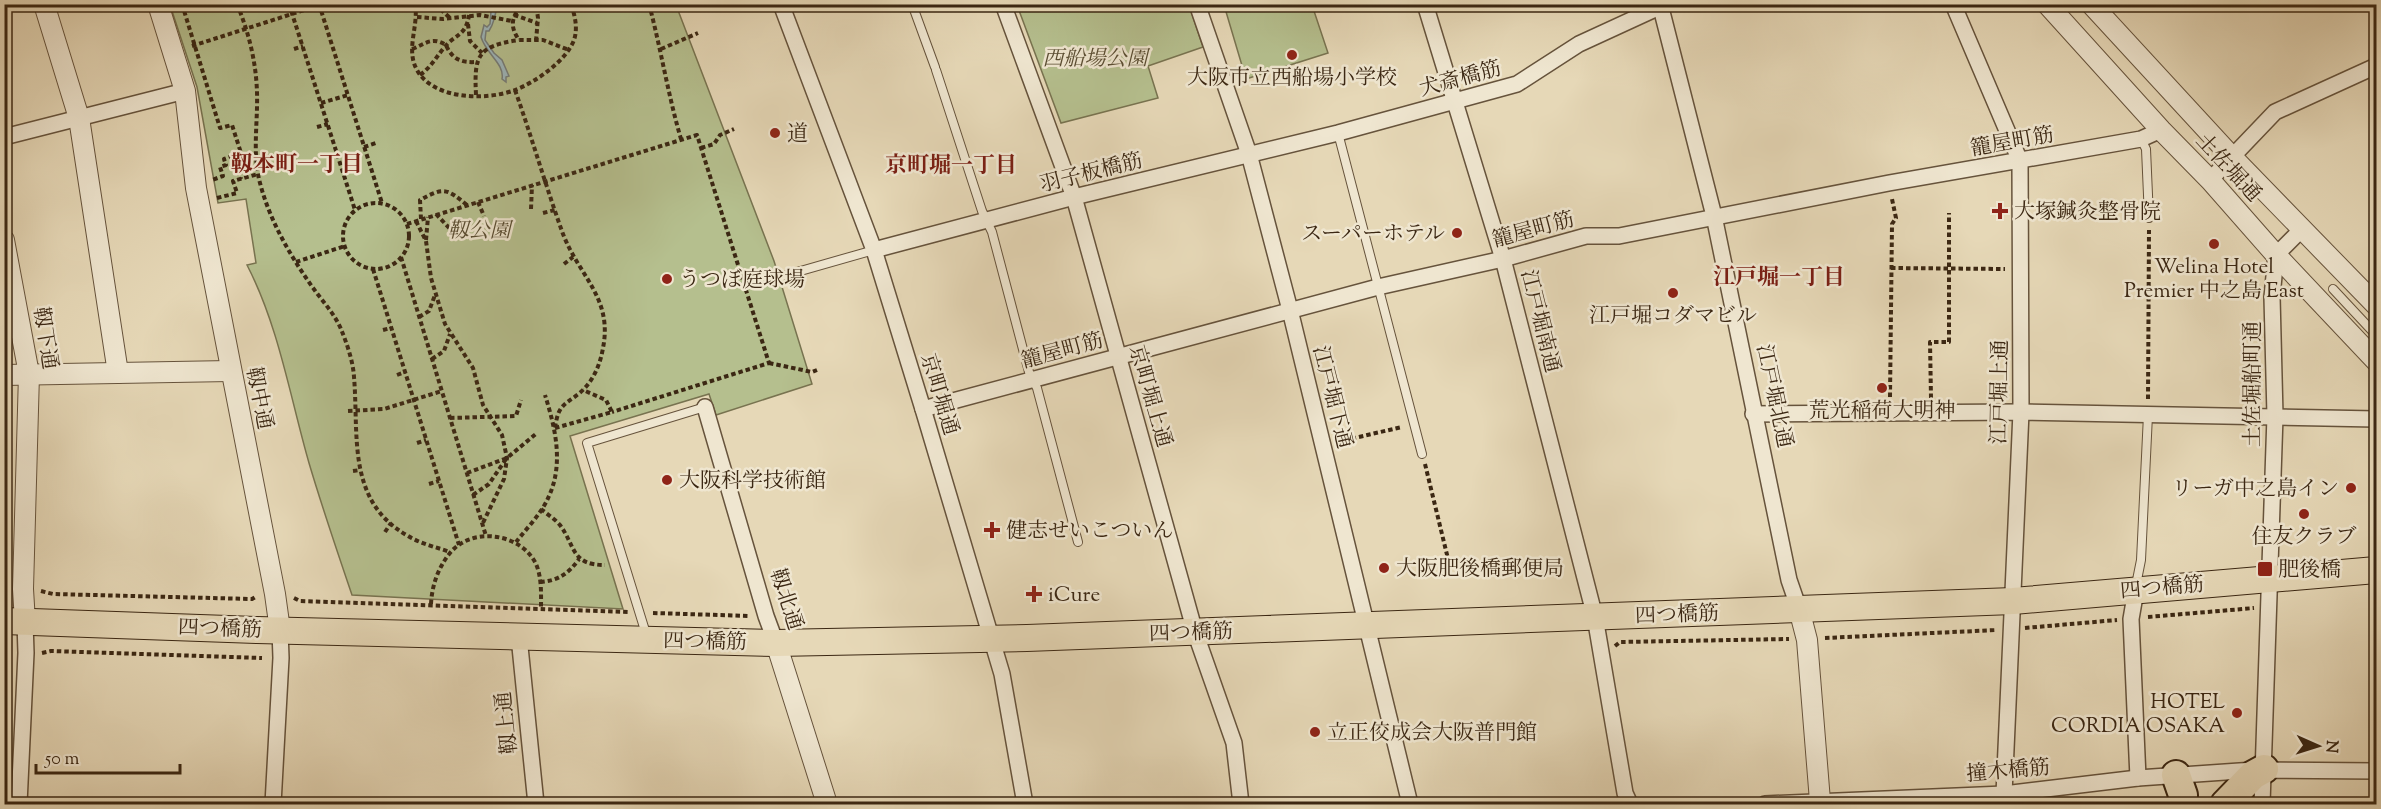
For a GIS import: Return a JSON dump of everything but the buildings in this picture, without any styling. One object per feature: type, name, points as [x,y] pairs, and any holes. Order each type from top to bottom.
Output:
[{"type":"highway","points":[[2225,804],[2265,764]]},
{"type":"highway","points":[[2176,775],[2183,795],[2183,804]]},
{"type":"main road","name":"四つ橋筋","points":[[15,621],[776,643],[1196,632],[2013,601],[2376,570]]},
{"type":"street","points":[[44,4],[79,118],[118,373]]},
{"type":"street","name":"靱中通","points":[[158,4],[185,91],[196,188],[275,594],[281,658],[273,804]]},
{"type":"street","name":"京町堀通","points":[[781,4],[874,250],[923,409],[1002,674],[1025,804]]},
{"type":"street","name":"京町堀上通","points":[[1003,4],[1074,197],[1196,632],[1234,743],[1241,804]]},
{"type":"street","name":"江戸堀下通","points":[[1197,4],[1249,154],[1290,310],[1410,804]]},
{"type":"street","name":"江戸堀南通","points":[[1425,4],[1503,259],[1595,617],[1607,647]]},
{"type":"street","name":"江戸堀上通","points":[[1953,4],[2020,161],[2021,412],[2004,794]]},
{"type":"street","name":"土佐堀通","points":[[2047,4],[2376,362]]},
{"type":"street","name":"土佐堀通","points":[[2091,4],[2232,157],[2376,305]]},
{"type":"street","name":"犬斎橋筋","points":[[1249,154],[1338,133],[1517,84],[1579,44],[1662,6]]},
{"type":"street","name":"江戸堀北通","points":[[1662,6],[1714,216],[1789,580],[1807,640],[1820,801]]},
{"type":"street","points":[[2210,180],[2275,112],[2376,66]]},
{"type":"street","points":[[4,137],[185,91]]},
{"type":"street","name":"籠屋町筋","points":[[923,409],[1378,287],[1503,259],[1586,236],[1619,236],[1889,183],[2141,139],[2161,130]]},
{"type":"street","name":"羽子板橋筋","points":[[874,250],[1249,154]]},
{"type":"street","points":[[2276,255],[2302,229]]},
{"type":"street","name":"靱下通","points":[[4,240],[29,374],[23,589],[15,621],[26,653],[19,804]]},
{"type":"street","name":"土佐堀船町通","points":[[2264,608],[2270,550],[2275,416],[2272,297],[2276,255]]},
{"type":"street","points":[[4,375],[231,371]]},
{"type":"street","name":"靱北通","points":[[705,407],[766,616],[827,804]]},
{"type":"street","points":[[1753,414],[2021,412],[2376,419]]},
{"type":"street","points":[[2136,590],[2131,619],[2138,778]]},
{"type":"street","points":[[2262,804],[2265,764],[2264,608]]},
{"type":"street","name":"靱上通","points":[[519,637],[536,804]]},
{"type":"street","points":[[1607,647],[1627,799]]},
{"type":"street","name":"撞木橋筋","points":[[1765,804],[2004,794],[2265,764],[2376,771]]},
{"type":"lane","points":[[912,4],[992,232],[1078,542]]},
{"type":"lane","points":[[1338,133],[1423,456]]},
{"type":"lane","points":[[2141,139],[2146,149],[2149,218]]},
{"type":"lane","points":[[783,276],[874,250]]},
{"type":"lane","points":[[2333,289],[2376,335]]},
{"type":"lane","points":[[648,640],[587,443],[705,407]]},
{"type":"lane","points":[[2136,590],[2141,560],[2148,415]]},
{"type":"path","points":[[182,4],[220,128],[232,125],[241,153],[234,156],[241,179]]},
{"type":"path","points":[[237,4],[252,49],[257,91],[258,174],[270,211],[296,262],[336,319],[348,349],[354,375],[355,443],[360,470],[370,496],[391,523],[410,537],[450,552]]},
{"type":"path","points":[[289,4],[355,210]]},
{"type":"path","points":[[415,4],[417,17],[412,49],[415,66],[420,75],[427,82],[442,90],[476,95],[515,90],[543,74],[569,50],[574,40],[576,23],[571,4]]},
{"type":"path","points":[[435,4],[450,18]]},
{"type":"path","points":[[519,40],[512,28],[512,21],[521,6],[528,4]]},
{"type":"path","points":[[536,41],[540,4]]},
{"type":"path","points":[[649,4],[681,140]]},
{"type":"path","points":[[173,52],[320,5],[382,203]]},
{"type":"path","points":[[469,15],[470,41],[482,53]]},
{"type":"path","points":[[417,17],[450,18],[480,15],[512,21]]},
{"type":"path","points":[[514,15],[537,23]]},
{"type":"path","points":[[420,75],[431,67],[446,45],[460,35],[468,23]]},
{"type":"path","points":[[661,49],[698,33]]},
{"type":"path","points":[[412,49],[429,40],[446,45],[454,58],[460,61],[476,62]]},
{"type":"path","points":[[476,95],[476,62],[482,53],[493,46],[519,40],[548,41],[569,50]]},
{"type":"path","points":[[294,49],[303,46]]},
{"type":"path","points":[[515,90],[573,257],[597,293],[604,315],[605,340],[601,358],[584,390],[566,402],[559,411],[555,428]]},
{"type":"path","points":[[321,104],[348,95]]},
{"type":"path","points":[[317,127],[328,124]]},
{"type":"path","points":[[701,148],[714,144],[720,135],[734,129]]},
{"type":"path","points":[[406,224],[697,135],[769,363]]},
{"type":"path","points":[[364,147],[376,143]]},
{"type":"path","points":[[211,199],[237,193],[233,181],[258,174]]},
{"type":"path","points":[[1889,183],[1896,218],[1892,224],[1890,413]]},
{"type":"path","points":[[531,209],[532,185]]},
{"type":"path","points":[[426,241],[418,220],[420,200],[435,192],[450,191],[467,205]]},
{"type":"path","points":[[478,202],[484,216]]},
{"type":"path","points":[[382,203],[397,210],[406,224],[408,241],[401,257],[389,266],[372,269],[354,261],[345,246],[344,228],[347,219],[355,210],[366,204],[382,203]]},
{"type":"path","points":[[543,213],[555,210]]},
{"type":"path","points":[[1931,413],[1930,342],[1949,342],[1949,213]]},
{"type":"path","points":[[436,214],[451,230]]},
{"type":"path","points":[[428,217],[426,241],[431,278],[444,324],[473,368],[483,405],[502,435],[507,458],[504,479],[482,525]]},
{"type":"path","points":[[2148,415],[2149,218]]},
{"type":"path","points":[[296,262],[345,246]]},
{"type":"path","points":[[401,257],[486,536]]},
{"type":"path","points":[[564,264],[573,257]]},
{"type":"path","points":[[1891,268],[2021,269]]},
{"type":"path","points":[[372,269],[459,545]]},
{"type":"path","points":[[745,288],[783,276]]},
{"type":"path","points":[[419,317],[429,310],[435,294]]},
{"type":"path","points":[[330,322],[336,319]]},
{"type":"path","points":[[383,330],[391,328]]},
{"type":"path","points":[[432,359],[444,351],[451,334]]},
{"type":"path","points":[[555,428],[769,363],[812,372],[817,370]]},
{"type":"path","points":[[397,375],[405,372]]},
{"type":"path","points":[[347,376],[354,375]]},
{"type":"path","points":[[584,390],[606,400],[612,412]]},
{"type":"path","points":[[348,411],[384,409],[442,391]]},
{"type":"path","points":[[516,542],[549,496],[554,479],[555,428],[545,395]]},
{"type":"path","points":[[450,418],[516,416],[521,400]]},
{"type":"path","points":[[1337,442],[1411,425]]},
{"type":"path","points":[[473,495],[489,484],[507,458],[537,433]]},
{"type":"path","points":[[417,443],[426,440]]},
{"type":"path","points":[[1423,456],[1449,562]]},
{"type":"path","points":[[467,473],[507,458]]},
{"type":"path","points":[[353,471],[360,470]]},
{"type":"path","points":[[429,484],[439,480]]},
{"type":"path","points":[[541,509],[558,523],[576,557],[591,565],[605,565]]},
{"type":"path","points":[[385,532],[391,523]]},
{"type":"path","points":[[431,604],[435,580],[450,552],[468,540],[486,536],[516,542],[529,552],[535,562],[540,582],[541,609]]},
{"type":"path","points":[[540,582],[561,577],[572,569],[579,559]]},
{"type":"path","points":[[38,590],[53,594],[252,599],[259,594]]},
{"type":"path","points":[[300,601],[766,616]]},
{"type":"path","points":[[1818,640],[1829,637],[2012,629],[2264,608]]},
{"type":"path","points":[[1607,647],[1620,642],[1787,638],[1796,640]]},
{"type":"path","points":[[38,654],[51,651],[262,658]]},
{"type":"green space","name":"靱公園","points":[[170,5],[676,5],[774,261],[812,384],[716,415],[709,394],[570,436],[623,609],[352,595],[309,463],[276,337],[247,265],[256,263],[246,199],[218,203],[197,87]]},
{"type":"green space","name":"西船場公園","points":[[1017,5],[1189,5],[1203,47],[1148,66],[1158,98],[1061,123]]},
{"type":"green space","points":[[1224,5],[1312,5],[1328,53],[1246,79]]},
{"type":"water","points":[[489,5],[496,5],[496,11],[489,31],[486,31],[485,40],[502,60],[509,76],[506,77],[506,82],[502,79],[501,68],[481,37],[484,25],[487,27],[490,24],[493,9]]},
{"type":"place","name":"大阪市立西船場小学校","points":[[1292,55]]},
{"type":"place","name":"道","points":[[775,133]]},
{"type":"place","name":"大塚鍼灸整骨院","points":[[2000,211]]},
{"type":"place","name":"スーパーホテル","points":[[1457,233]]},
{"type":"place","name":"Welina Hotel Premier 中之島 East","points":[[2214,244]]},
{"type":"place","name":"うつぼ庭球場","points":[[667,279]]},
{"type":"place","name":"江戸堀コダマビル","points":[[1673,293]]},
{"type":"place","name":"荒光稲荷大明神","points":[[1882,388]]},
{"type":"place","name":"大阪科学技術館","points":[[667,480]]},
{"type":"place","name":"リーガ中之島イン","points":[[2351,488]]},
{"type":"place","name":"住友クラブ","points":[[2304,514]]},
{"type":"place","name":"健志せいこついん","points":[[992,530]]},
{"type":"place","name":"大阪肥後橋郵便局","points":[[1384,568]]},
{"type":"place","name":"肥後橋","points":[[2265,569]]},
{"type":"place","name":"iCure","points":[[1034,594]]},
{"type":"place","name":"HOTEL CORDIA OSAKA","points":[[2237,713]]},
{"type":"place","name":"立正佼成会大阪普門館","points":[[1315,732]]},
{"type":"district","name":"靱本町一丁目","points":[[297,163]]},
{"type":"district","name":"京町堀一丁目","points":[[951,164]]},
{"type":"district","name":"江戸堀一丁目","points":[[1779,276]]}]
